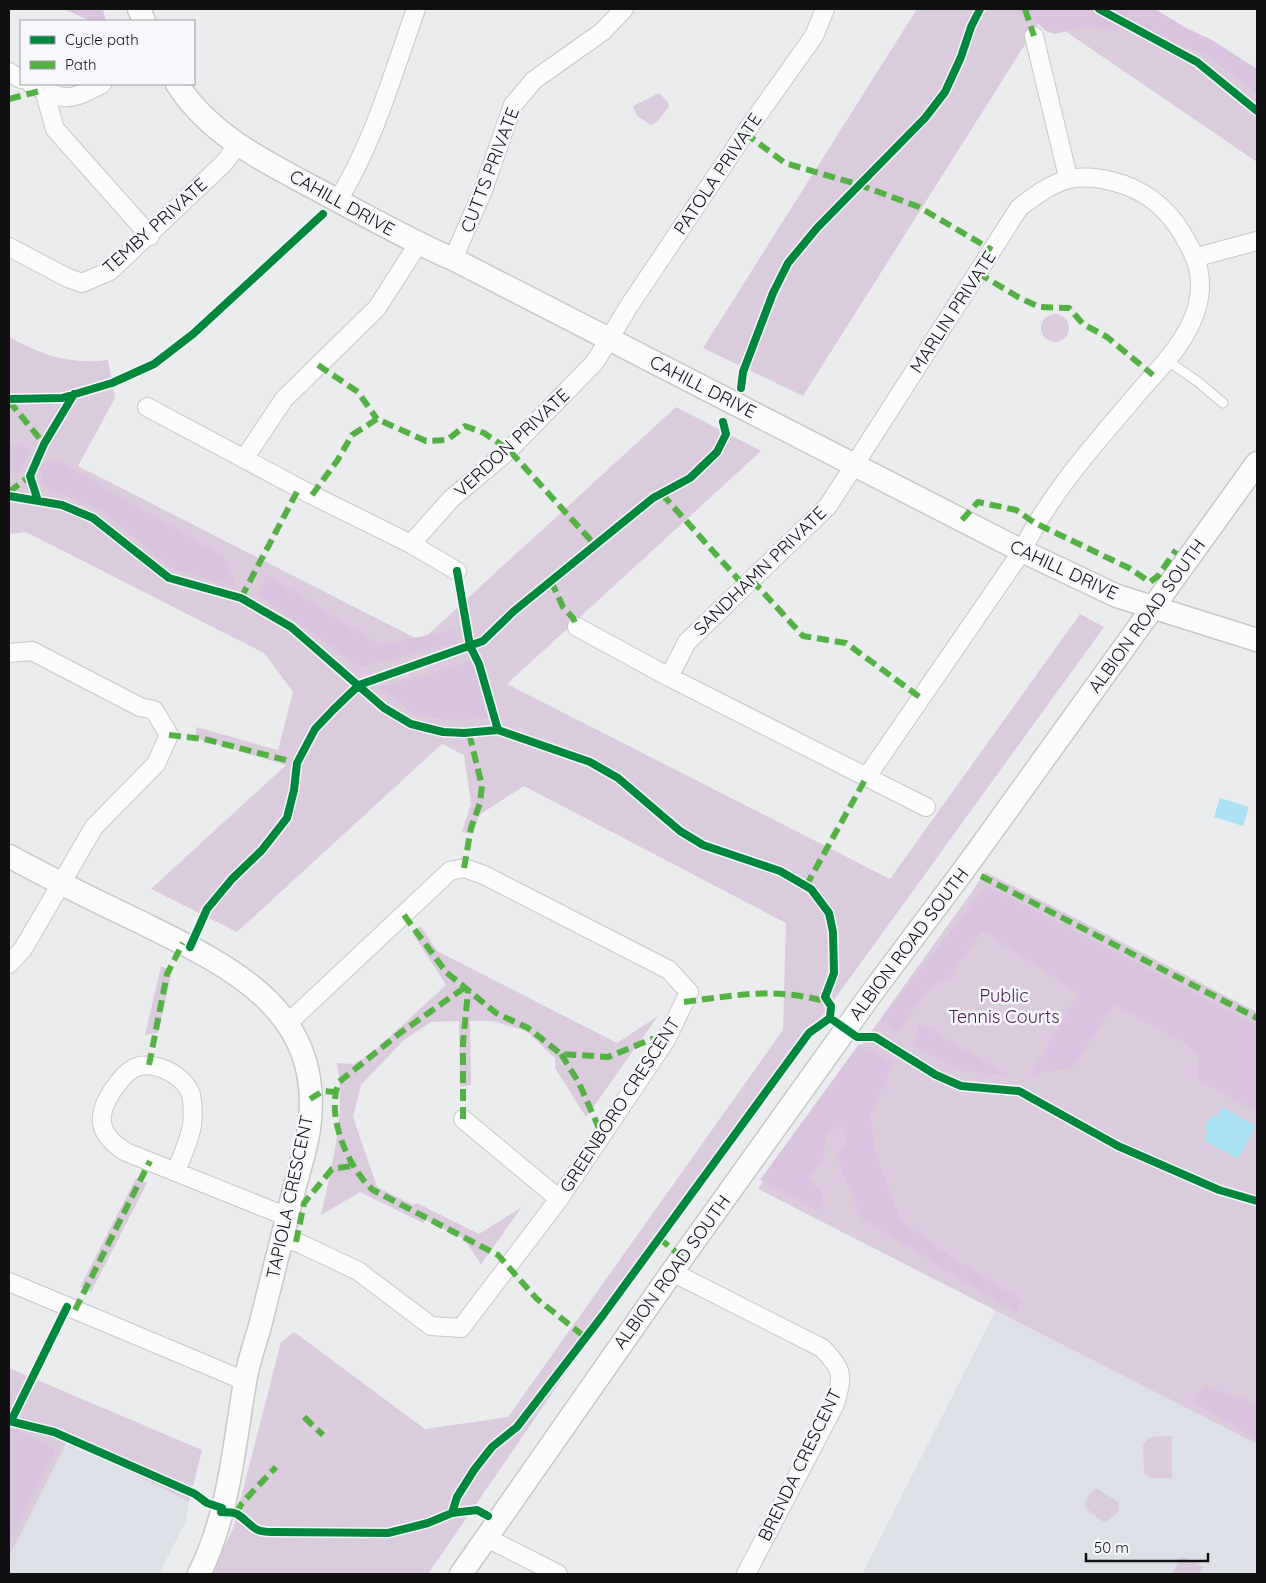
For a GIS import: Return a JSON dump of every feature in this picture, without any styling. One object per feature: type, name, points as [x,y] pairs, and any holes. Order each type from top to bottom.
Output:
[{"type":"street","points":[[338,200],[352,178],[364,150],[416,9]]},
{"type":"street","name":"CUTTS PRIVATE","points":[[453,259],[482,193],[513,105],[534,80],[602,32],[624,9]]},
{"type":"street","name":"PATOLA PRIVATE","points":[[608,338],[745,133],[814,36],[825,9]]},
{"type":"street","points":[[1034,36],[1068,178]]},
{"type":"street","points":[[9,72],[20,78]]},
{"type":"street","points":[[38,87],[62,99],[82,94],[100,85]]},
{"type":"street","name":"CAHILL DRIVE","points":[[178,85],[202,116],[237,146],[418,244],[453,259],[1022,551],[1117,596],[1257,640]]},
{"type":"street","points":[[38,87],[55,129],[150,236]]},
{"type":"street","name":"TEMBY PRIVATE","points":[[9,247],[68,278],[82,283],[110,271],[150,236],[224,164],[237,146]]},
{"type":"street","name":"MARLIN PRIVATE","points":[[855,466],[1018,208],[1040,192],[1068,178],[1102,179],[1132,186],[1172,216],[1197,257],[1199,273],[1197,307],[1185,338],[1079,463],[1035,523],[1022,551]]},
{"type":"street","points":[[1197,257],[1257,241]]},
{"type":"street","points":[[244,459],[284,399],[377,308],[418,244]]},
{"type":"street","name":"VERDON PRIVATE","points":[[411,544],[451,498],[509,450],[582,378],[595,362],[608,338]]},
{"type":"street","points":[[147,407],[411,544],[456,570]]},
{"type":"street","name":"ALBION ROAD SOUTH","points":[[462,1574],[487,1538],[496,1521],[672,1272],[871,994],[1154,608],[1257,463]]},
{"type":"street","name":"SANDHAMN PRIVATE","points":[[669,677],[688,642],[828,506],[855,466]]},
{"type":"street","points":[[866,778],[1022,551]]},
{"type":"street","points":[[577,627],[669,677],[926,807]]},
{"type":"street","points":[[9,653],[32,651],[140,707],[154,710],[169,735],[156,764],[94,827],[23,949],[9,964]]},
{"type":"street","name":"TAPIOLA CRESCENT","points":[[9,856],[226,966],[252,985],[288,1023],[305,1064],[310,1099],[309,1129],[286,1227],[245,1381],[236,1448],[221,1512],[199,1574]]},
{"type":"street","name":"GREENBORO CRESCENT","points":[[286,1227],[301,1244],[358,1271],[431,1326],[461,1328],[559,1199],[666,1040],[689,992],[669,970],[484,875],[464,868],[450,871],[288,1023]]},
{"type":"street","points":[[176,1172],[192,1127],[190,1093],[181,1080],[167,1070],[149,1065],[136,1067],[126,1073],[105,1101],[100,1115],[104,1131],[112,1143],[126,1152],[176,1172],[286,1227]]},
{"type":"street","points":[[463,1119],[559,1199]]},
{"type":"street","name":"BRENDA CRESCENT","points":[[672,1272],[822,1348],[836,1362],[842,1379],[835,1404],[746,1574]]},
{"type":"street","points":[[9,1282],[245,1381]]},
{"type":"street","points":[[487,1538],[558,1574]]},
{"type":"lane","points":[[1166,360],[1197,381],[1223,404]]},
{"type":"shaded area","points":[[64,9],[103,10],[106,20],[89,20]]},
{"type":"shaded area","points":[[1012,9],[1155,9],[1186,28],[1212,40],[1257,69],[1257,93],[1204,54],[1137,27],[1109,31],[1090,26],[1054,34],[1046,31],[1025,12]]},
{"type":"shaded area","points":[[9,444],[31,449],[19,473],[9,470]]},
{"type":"shaded area","points":[[57,460],[224,557],[237,587],[173,569],[102,511],[46,487],[41,480],[41,464]]},
{"type":"shaded area","points":[[267,575],[379,645],[453,630],[459,642],[361,667],[258,595]]},
{"type":"shaded area","points":[[474,661],[488,718],[448,720],[413,713],[380,687]]},
{"type":"shaded area","points":[[986,886],[1257,1025],[1257,1112],[1197,1079],[1199,1056],[1183,1042],[1114,1005],[1072,1068],[1031,1074],[1079,993],[982,931],[950,976],[928,989],[897,1033],[880,1021]]},
{"type":"shaded area","points":[[919,1023],[1007,1075],[962,1071],[914,1046]]},
{"type":"shaded area","points":[[859,1044],[893,1064],[870,1116],[876,1156],[901,1221],[951,1257],[1021,1300],[1017,1313],[862,1219],[837,1158],[846,1144],[843,1125],[827,1132],[822,1162],[808,1177],[822,1194],[820,1211],[760,1180]]},
{"type":"shaded area","points":[[996,1310],[1257,1444],[1257,1574],[862,1574]]},
{"type":"shaded area","points":[[1204,1386],[1257,1403],[1257,1440],[1194,1402]]},
{"type":"shaded area","points":[[9,1427],[46,1443],[55,1451],[9,1542]]},
{"type":"shaded area","points":[[68,1440],[189,1502],[185,1523],[159,1574],[9,1574],[9,1557]]},
{"type":"green space","points":[[917,9],[1151,9],[1257,73],[1257,162],[1043,16],[803,396],[703,348]]},
{"type":"green space","points":[[659,93],[668,102],[669,107],[657,122],[651,125],[637,116],[633,106]]},
{"type":"green space","points":[[1055,314],[1065,318],[1069,328],[1065,338],[1055,342],[1045,338],[1041,328],[1045,318]]},
{"type":"green space","points":[[9,337],[45,354],[69,360],[108,360],[115,398],[78,466],[421,641],[676,407],[761,451],[507,684],[890,879],[1080,614],[1104,627],[608,1312],[428,1574],[211,1574],[233,1529],[281,1342],[294,1332],[425,1429],[508,1417],[783,1030],[786,923],[524,786],[479,815],[473,834],[462,832],[471,804],[464,755],[442,744],[237,932],[151,889],[286,765],[196,738],[196,727],[278,750],[293,692],[264,653],[26,532],[9,534]]},
{"type":"green space","name":"Public Tennis Courts","points":[[986,872],[1257,1012],[1257,1444],[758,1189]]},
{"type":"green space","points":[[421,926],[437,951],[617,1043],[658,1016],[586,1117],[555,1068],[555,1058],[526,1031],[493,1021],[470,1021],[471,1085],[460,1087],[459,1021],[431,1022],[404,1040],[361,1085],[353,1117],[377,1187],[413,1205],[417,1203],[479,1234],[522,1207],[481,1264],[464,1239],[426,1220],[423,1223],[360,1192],[321,1215],[337,1140],[339,1121],[340,1102],[337,1063],[354,1064],[372,1053],[446,985],[413,934]]},
{"type":"green space","points":[[161,966],[172,971],[158,1033],[145,1035]]},
{"type":"green space","points":[[136,1178],[147,1183],[91,1292],[80,1287]]},
{"type":"green space","points":[[9,1368],[202,1450],[189,1502],[68,1440],[9,1557]]},
{"type":"green space","points":[[1172,1436],[1172,1478],[1151,1478],[1144,1473],[1143,1444],[1150,1437]]},
{"type":"green space","points":[[1096,1488],[1119,1503],[1118,1512],[1105,1523],[1084,1507],[1088,1496]]},
{"type":"green space","points":[[1182,1556],[1203,1567],[1200,1574],[1172,1574]]},
{"type":"water","points":[[1220,798],[1249,807],[1243,826],[1214,817]]},
{"type":"water","points":[[1222,1107],[1256,1126],[1238,1159],[1203,1140],[1208,1131],[1204,1128],[1211,1115],[1216,1118]]},
{"type":"marked path","points":[[1025,9],[1034,36]]},
{"type":"marked path","points":[[9,99],[44,90]]},
{"type":"marked path","points":[[745,133],[785,163],[860,185],[919,207],[992,250]]},
{"type":"marked path","points":[[978,273],[1039,307],[1069,308],[1083,324],[1107,337],[1153,375]]},
{"type":"marked path","points":[[318,365],[358,392],[377,419]]},
{"type":"marked path","points":[[9,401],[44,444]]},
{"type":"marked path","points":[[312,495],[337,461],[352,435],[377,419],[426,441],[447,440],[465,426],[484,433],[509,450],[596,546]]},
{"type":"marked path","points":[[9,492],[30,476]]},
{"type":"marked path","points":[[241,598],[299,488]]},
{"type":"marked path","points":[[662,494],[745,587]]},
{"type":"marked path","points":[[962,520],[978,502],[1016,510],[1035,523],[1129,568],[1150,582],[1158,576],[1176,550]]},
{"type":"marked path","points":[[752,580],[803,636],[846,643],[921,698]]},
{"type":"marked path","points":[[551,581],[563,607],[573,618],[577,627]]},
{"type":"marked path","points":[[464,868],[471,828],[480,803],[482,786],[469,733]]},
{"type":"marked path","points":[[169,735],[204,739],[297,763]]},
{"type":"marked path","points":[[806,886],[866,778]]},
{"type":"marked path","points":[[981,876],[1257,1018]]},
{"type":"marked path","points":[[404,915],[446,972],[496,1013],[528,1028],[561,1054],[608,1057],[652,1039],[666,1040]]},
{"type":"marked path","points":[[149,1065],[167,974],[183,943]]},
{"type":"marked path","points":[[464,988],[400,1033],[339,1082],[335,1095],[335,1110],[341,1140],[355,1168],[373,1190],[498,1255],[537,1299],[585,1337]]},
{"type":"marked path","points":[[463,1119],[463,1043],[468,991]]},
{"type":"marked path","points":[[684,1002],[756,994],[809,997],[828,1002]]},
{"type":"marked path","points":[[561,1054],[579,1083],[602,1135]]},
{"type":"marked path","points":[[310,1099],[323,1091],[335,1092]]},
{"type":"marked path","points":[[75,1310],[150,1161]]},
{"type":"marked path","points":[[296,1242],[304,1203],[332,1169],[352,1166]]},
{"type":"marked path","points":[[659,1238],[683,1258]]},
{"type":"marked path","points":[[304,1417],[323,1435]]},
{"type":"marked path","points":[[236,1513],[242,1503],[276,1467]]},
{"type":"cycle path","points":[[741,388],[743,372],[773,293],[788,263],[817,228],[925,118],[945,92],[980,9]]},
{"type":"cycle path","points":[[1099,9],[1197,62],[1257,111]]},
{"type":"cycle path","points":[[9,399],[62,398],[112,383],[154,364],[193,334],[323,214]]},
{"type":"cycle path","points":[[38,501],[30,476],[44,444],[74,394]]},
{"type":"cycle path","points":[[190,947],[207,909],[232,879],[262,850],[287,818],[294,790],[297,763],[315,729],[334,709],[359,685],[483,641],[514,611],[653,498],[690,478],[717,452],[726,434],[723,422]]},
{"type":"cycle path","points":[[9,496],[62,505],[93,518],[169,578],[241,598],[291,627],[384,708],[411,724],[443,732],[464,733],[498,730],[590,762],[618,778],[680,831],[703,845],[780,871],[811,889],[829,913],[833,932],[834,973],[825,997],[831,1006],[830,1018],[809,1033],[603,1315],[517,1427],[492,1447],[474,1470],[457,1497],[452,1513]]},
{"type":"cycle path","points":[[457,571],[470,646],[479,664],[498,730]]},
{"type":"cycle path","points":[[830,1018],[857,1037],[875,1037],[936,1075],[961,1086],[1019,1091],[1118,1146],[1219,1190],[1257,1201]]},
{"type":"cycle path","points":[[11,1421],[67,1307]]},
{"type":"cycle path","points":[[9,1421],[54,1432],[195,1494],[207,1503],[222,1508]]},
{"type":"cycle path","points":[[221,1512],[235,1513],[256,1529],[265,1532],[388,1533],[428,1523],[452,1513],[477,1510],[488,1516]]}]
